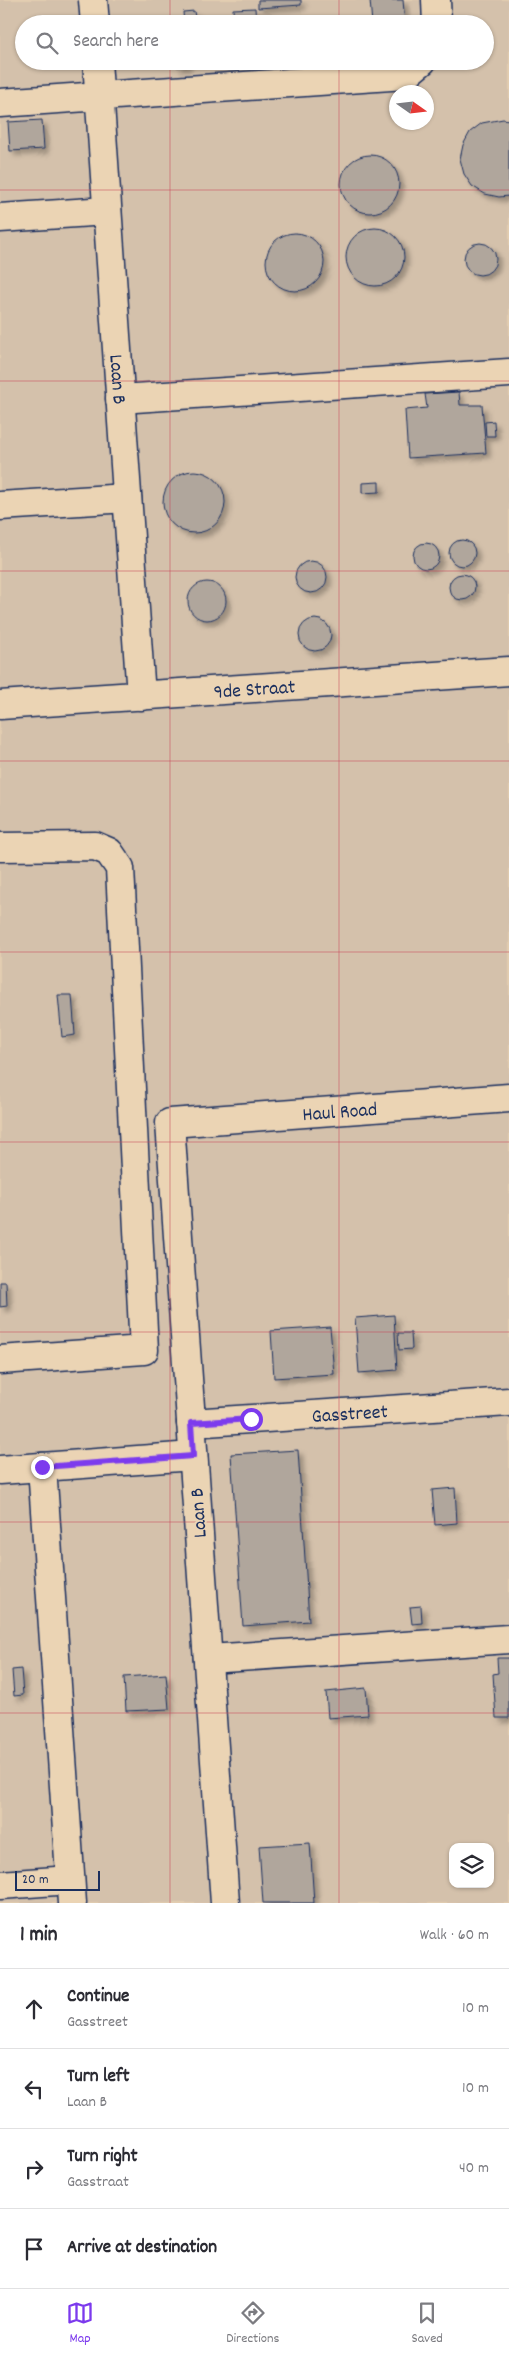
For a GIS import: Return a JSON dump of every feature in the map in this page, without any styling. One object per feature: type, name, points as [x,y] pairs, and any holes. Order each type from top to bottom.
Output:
[{"type":"lane","points":[[93,0],[94,15]]},
{"type":"lane","points":[[436,0],[437,15]]},
{"type":"lane","name":"Laan B","points":[[98,70],[141,696]]},
{"type":"lane","points":[[0,103],[405,75],[411,70]]},
{"type":"lane","points":[[0,218],[107,211]]},
{"type":"lane","points":[[120,399],[509,373]]},
{"type":"lane","points":[[0,506],[127,498]]},
{"type":"lane","name":"9de Straat","points":[[0,705],[509,671]]},
{"type":"lane","points":[[0,847],[95,846],[109,852],[120,868],[144,1350]]},
{"type":"lane","name":"Haul Road","points":[[170,1123],[509,1098]]},
{"type":"lane","name":"Laan B","points":[[170,1123],[225,1903]]},
{"type":"lane","points":[[0,1360],[186,1347]]},
{"type":"lane","name":"Gasstreet","points":[[191,1423],[509,1402]]},
{"type":"lane","points":[[0,1470],[193,1456]]},
{"type":"lane","points":[[0,1885],[71,1891],[42,1467]]},
{"type":"lane","points":[[208,1659],[509,1640]]},
{"type":"shaded area","points":[[0,0],[509,0],[509,1903],[0,1903]]},
{"type":"building","points":[[258,0],[301,0],[301,5],[258,8]]},
{"type":"building","points":[[370,0],[403,0],[404,15],[371,15]]},
{"type":"building","points":[[255,8],[255,15],[233,15],[233,9]]},
{"type":"building","points":[[194,11],[195,15],[183,15],[183,12]]},
{"type":"building","points":[[503,119],[509,120],[509,196],[499,197],[485,194],[472,186],[464,174],[460,159],[463,145],[470,132],[482,123]]},
{"type":"building","points":[[42,120],[44,149],[10,151],[8,122]]},
{"type":"building","points":[[370,155],[381,157],[394,168],[399,184],[397,195],[386,208],[370,213],[359,211],[346,200],[341,184],[343,173],[354,160]]},
{"type":"building","points":[[375,228],[386,230],[396,236],[402,246],[404,257],[402,268],[396,278],[386,284],[375,286],[364,284],[354,278],[348,268],[346,257],[348,246],[354,236],[364,230]]},
{"type":"building","points":[[295,233],[306,235],[316,241],[322,251],[324,262],[322,273],[316,283],[306,289],[295,291],[284,289],[274,283],[268,273],[266,262],[268,251],[274,241],[284,235]]},
{"type":"building","points":[[480,243],[491,248],[496,259],[491,270],[480,275],[469,270],[464,259],[469,248]]},
{"type":"building","points":[[459,392],[460,405],[482,405],[486,453],[408,458],[405,410],[427,408],[425,394]]},
{"type":"building","points":[[494,421],[495,436],[486,436],[485,422]]},
{"type":"building","points":[[194,471],[211,476],[216,480],[220,485],[225,502],[220,519],[216,524],[211,528],[194,533],[177,528],[172,524],[168,519],[163,502],[168,485],[172,480],[177,476]]},
{"type":"building","points":[[379,482],[379,492],[362,493],[362,483]]},
{"type":"building","points":[[462,540],[471,544],[475,553],[471,562],[462,566],[453,562],[449,553],[453,544]]},
{"type":"building","points":[[426,543],[435,547],[439,556],[435,565],[426,569],[417,565],[413,556],[417,547]]},
{"type":"building","points":[[311,561],[322,566],[327,577],[322,588],[311,593],[300,588],[295,577],[300,566]]},
{"type":"building","points":[[462,574],[471,578],[475,587],[471,596],[462,600],[453,596],[449,587],[453,578]]},
{"type":"building","points":[[207,582],[221,587],[226,601],[221,615],[207,620],[193,615],[188,601],[193,587]]},
{"type":"building","points":[[315,619],[326,624],[331,635],[326,646],[315,651],[304,646],[299,635],[304,624]]},
{"type":"building","points":[[58,995],[72,995],[75,1035],[62,1037]]},
{"type":"building","points":[[0,1282],[6,1282],[7,1306],[0,1307]]},
{"type":"building","points":[[394,1315],[397,1370],[359,1373],[355,1318]]},
{"type":"building","points":[[330,1327],[334,1374],[274,1378],[271,1331]]},
{"type":"building","points":[[398,1333],[411,1333],[412,1349],[399,1350]]},
{"type":"building","points":[[298,1450],[309,1621],[243,1626],[231,1454]]},
{"type":"building","points":[[455,1488],[457,1523],[435,1525],[432,1490]]},
{"type":"building","points":[[421,1606],[422,1623],[412,1624],[410,1607]]},
{"type":"building","points":[[497,1658],[509,1658],[509,1718],[496,1718],[493,1674],[498,1673]]},
{"type":"building","points":[[21,1669],[23,1695],[14,1696],[12,1670]]},
{"type":"building","points":[[166,1674],[169,1709],[126,1711],[124,1677]]},
{"type":"building","points":[[366,1688],[368,1715],[328,1718],[326,1692]]},
{"type":"building","points":[[310,1843],[314,1903],[263,1903],[259,1846]]},
{"type":"route","points":[[42,1467],[193,1456],[191,1423],[251,1419]]}]
